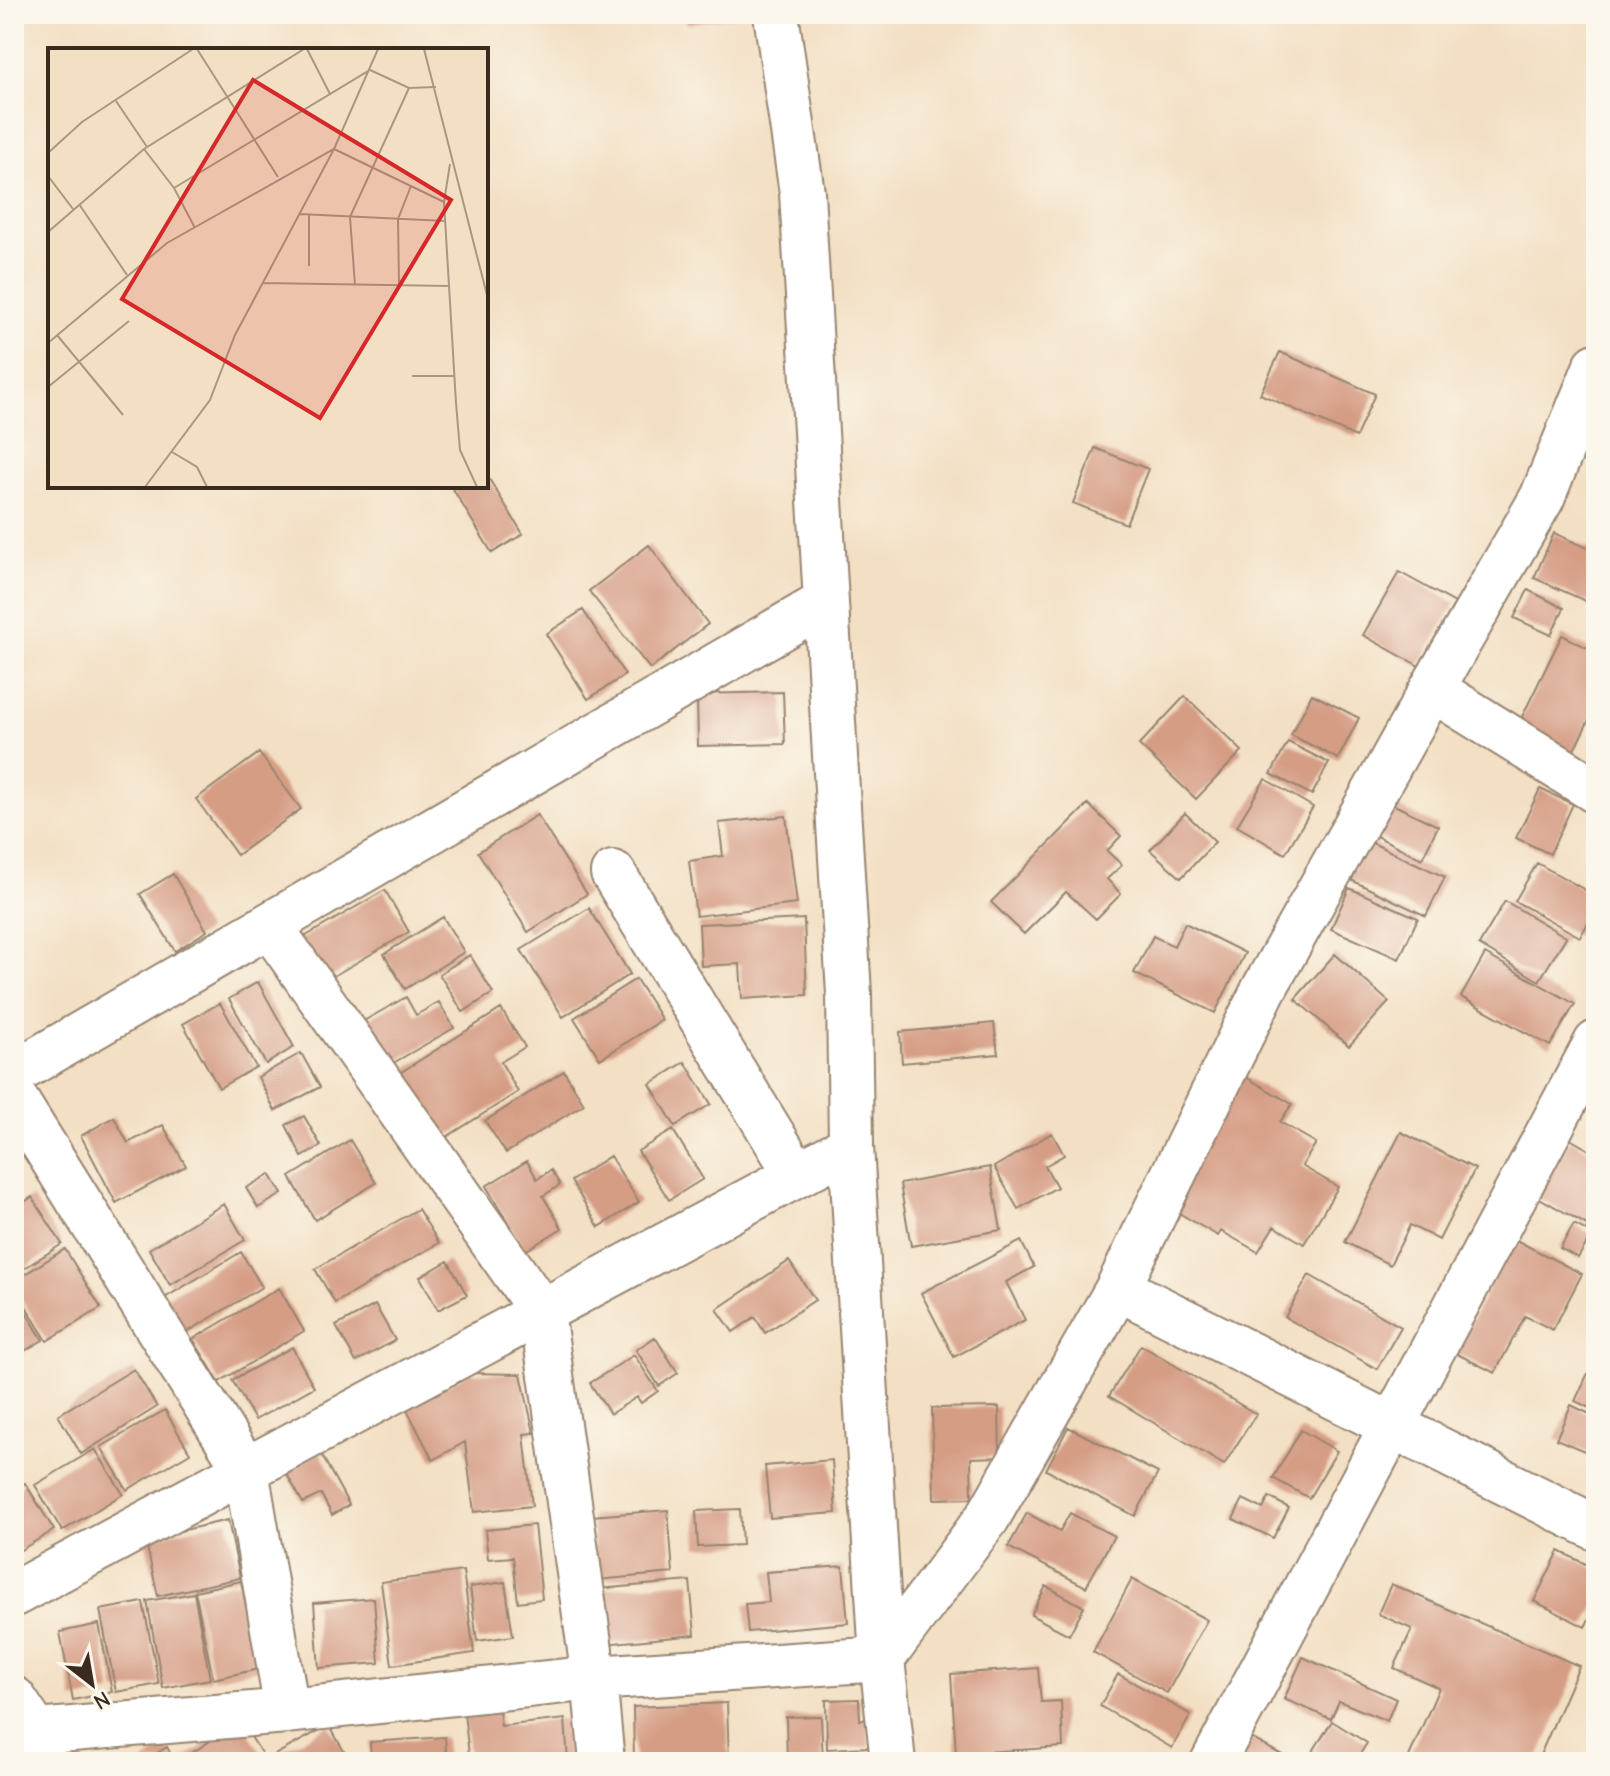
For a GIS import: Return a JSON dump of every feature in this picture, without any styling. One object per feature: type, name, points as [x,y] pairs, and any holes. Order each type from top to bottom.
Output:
[{"type":"street","points":[[776,14],[802,193],[849,994],[851,1146],[882,1659],[893,1762]]},
{"type":"street","points":[[31,1731],[287,1711],[594,1678],[882,1659],[988,1517],[1118,1288],[1264,989],[1542,498],[1596,366]]},
{"type":"street","points":[[14,1073],[826,602]]},
{"type":"street","points":[[1432,689],[1596,791]]},
{"type":"street","points":[[613,873],[797,1175]]},
{"type":"street","points":[[269,925],[542,1312],[594,1678],[602,1762]]},
{"type":"street","points":[[1213,1762],[1596,1043]]},
{"type":"street","points":[[14,1097],[246,1470],[287,1711]]},
{"type":"street","points":[[14,1594],[851,1146]]},
{"type":"street","points":[[1118,1288],[1596,1528]]},
{"type":"building","points":[[686,14],[735,14],[735,16],[687,24]]},
{"type":"building","points":[[1280,352],[1375,394],[1356,437],[1260,394]]},
{"type":"building","points":[[1095,448],[1148,469],[1126,524],[1073,503]]},
{"type":"building","points":[[488,477],[523,534],[492,553],[452,488],[488,488]]},
{"type":"building","points":[[1554,533],[1596,552],[1596,594],[1592,604],[1534,578]]},
{"type":"building","points":[[649,545],[708,624],[650,669],[589,591]]},
{"type":"building","points":[[1399,572],[1455,603],[1419,666],[1363,635]]},
{"type":"building","points":[[1528,590],[1564,608],[1551,635],[1514,618]]},
{"type":"building","points":[[583,610],[625,675],[588,699],[546,634]]},
{"type":"building","points":[[1562,635],[1596,652],[1596,706],[1571,756],[1516,729]]},
{"type":"building","points":[[783,692],[785,744],[698,746],[697,694]]},
{"type":"building","points":[[1312,694],[1359,718],[1338,759],[1291,735]]},
{"type":"building","points":[[1185,696],[1242,751],[1196,799],[1139,745]]},
{"type":"building","points":[[1288,742],[1329,763],[1312,795],[1271,774]]},
{"type":"building","points":[[259,753],[301,809],[237,855],[196,799]]},
{"type":"building","points":[[1265,779],[1313,807],[1285,854],[1237,826]]},
{"type":"building","points":[[1540,789],[1573,804],[1550,854],[1516,838]]},
{"type":"building","points":[[1388,802],[1438,826],[1422,859],[1372,834]]},
{"type":"building","points":[[1088,804],[1121,836],[1107,851],[1122,865],[1107,879],[1121,894],[1096,919],[1066,892],[1024,934],[991,902]]},
{"type":"building","points":[[1185,813],[1215,842],[1181,878],[1150,850]]},
{"type":"building","points":[[537,815],[587,894],[528,932],[478,852]]},
{"type":"building","points":[[786,816],[797,904],[696,916],[689,861],[723,856],[719,823]]},
{"type":"building","points":[[1368,841],[1445,877],[1426,916],[1349,879]]},
{"type":"building","points":[[1537,863],[1596,896],[1596,909],[1580,937],[1515,901]]},
{"type":"building","points":[[173,874],[207,931],[175,951],[140,894]]},
{"type":"building","points":[[1349,888],[1418,918],[1399,959],[1331,929]]},
{"type":"building","points":[[385,890],[409,932],[318,985],[294,943]]},
{"type":"building","points":[[1505,901],[1566,937],[1539,981],[1479,945]]},
{"type":"building","points":[[589,908],[630,974],[563,1017],[521,950]]},
{"type":"building","points":[[443,917],[464,952],[405,989],[384,954]]},
{"type":"building","points":[[804,919],[807,995],[742,999],[740,964],[701,966],[699,924]]},
{"type":"building","points":[[1185,923],[1245,953],[1215,1013],[1134,973],[1153,936],[1174,946]]},
{"type":"building","points":[[1335,954],[1389,1002],[1349,1046],[1295,999]]},
{"type":"building","points":[[1485,954],[1575,1004],[1550,1046],[1461,997]]},
{"type":"building","points":[[470,955],[493,993],[463,1012],[439,974]]},
{"type":"building","points":[[636,979],[662,1020],[600,1059],[574,1018]]},
{"type":"building","points":[[258,982],[294,1047],[266,1064],[229,999]]},
{"type":"building","points":[[406,997],[416,1015],[439,1002],[454,1028],[388,1066],[362,1022]]},
{"type":"building","points":[[220,1003],[256,1067],[219,1088],[183,1024]]},
{"type":"building","points":[[501,1009],[525,1047],[501,1062],[518,1092],[440,1141],[398,1074]]},
{"type":"building","points":[[994,1023],[998,1054],[902,1063],[900,1032]]},
{"type":"building","points":[[301,1053],[320,1087],[275,1111],[258,1077]]},
{"type":"building","points":[[685,1062],[711,1104],[675,1126],[650,1084]]},
{"type":"building","points":[[564,1071],[584,1104],[506,1153],[485,1121]]},
{"type":"building","points":[[1244,1076],[1292,1104],[1280,1122],[1316,1143],[1302,1166],[1338,1187],[1304,1244],[1274,1226],[1258,1252],[1221,1231],[1218,1236],[1167,1206]]},
{"type":"building","points":[[304,1116],[321,1146],[302,1157],[286,1125]]},
{"type":"building","points":[[114,1117],[128,1143],[163,1125],[186,1166],[116,1203],[81,1136]]},
{"type":"building","points":[[673,1130],[703,1179],[669,1200],[638,1151]]},
{"type":"building","points":[[1401,1132],[1475,1169],[1439,1240],[1410,1225],[1390,1265],[1345,1242]]},
{"type":"building","points":[[1052,1133],[1064,1155],[1045,1166],[1057,1187],[1018,1209],[994,1167]]},
{"type":"building","points":[[1570,1139],[1596,1154],[1596,1230],[1529,1192],[1556,1165]]},
{"type":"building","points":[[350,1140],[376,1183],[315,1220],[290,1177]]},
{"type":"building","points":[[610,1156],[639,1202],[599,1227],[571,1181]]},
{"type":"building","points":[[527,1161],[537,1179],[551,1170],[560,1185],[543,1196],[562,1228],[525,1251],[486,1186]]},
{"type":"building","points":[[990,1167],[1001,1230],[911,1246],[900,1184]]},
{"type":"building","points":[[270,1174],[282,1194],[258,1208],[246,1188]]},
{"type":"building","points":[[32,1197],[62,1244],[14,1275],[14,1209]]},
{"type":"building","points":[[224,1204],[245,1240],[170,1285],[149,1249]]},
{"type":"building","points":[[418,1209],[439,1243],[335,1303],[315,1269]]},
{"type":"building","points":[[1574,1224],[1592,1234],[1578,1258],[1560,1248]]},
{"type":"building","points":[[1514,1239],[1582,1274],[1553,1330],[1525,1316],[1495,1373],[1455,1353]]},
{"type":"building","points":[[1021,1241],[1034,1267],[1006,1282],[1025,1320],[954,1357],[921,1293]]},
{"type":"building","points":[[65,1249],[101,1308],[47,1341],[14,1287],[14,1281]]},
{"type":"building","points":[[241,1252],[262,1287],[184,1334],[163,1299]]},
{"type":"building","points":[[448,1261],[467,1295],[438,1310],[420,1277]]},
{"type":"building","points":[[789,1261],[815,1300],[765,1333],[755,1317],[733,1332],[717,1309]]},
{"type":"building","points":[[1309,1275],[1401,1327],[1377,1369],[1285,1317]]},
{"type":"building","points":[[279,1288],[304,1331],[219,1382],[193,1339]]},
{"type":"building","points":[[14,1292],[43,1340],[14,1357]]},
{"type":"building","points":[[375,1305],[395,1340],[356,1362],[336,1326]]},
{"type":"building","points":[[655,1337],[678,1373],[659,1386],[636,1350]]},
{"type":"building","points":[[1141,1345],[1256,1414],[1224,1465],[1109,1396]]},
{"type":"building","points":[[292,1347],[314,1387],[255,1420],[232,1380]]},
{"type":"building","points":[[634,1355],[658,1391],[641,1403],[637,1397],[610,1414],[590,1383]]},
{"type":"building","points":[[1596,1356],[1596,1411],[1575,1401]]},
{"type":"building","points":[[134,1369],[157,1407],[81,1454],[58,1415]]},
{"type":"building","points":[[469,1373],[521,1374],[534,1433],[524,1434],[532,1506],[474,1512],[465,1442],[433,1460],[406,1408]]},
{"type":"building","points":[[1571,1405],[1596,1417],[1596,1456],[1556,1439]]},
{"type":"building","points":[[999,1407],[1000,1457],[971,1458],[972,1498],[934,1499],[932,1408]]},
{"type":"building","points":[[165,1410],[190,1453],[127,1490],[101,1447]]},
{"type":"building","points":[[1068,1427],[1158,1473],[1135,1516],[1046,1470]]},
{"type":"building","points":[[1301,1430],[1337,1451],[1309,1498],[1273,1478]]},
{"type":"building","points":[[95,1449],[123,1494],[62,1531],[35,1485]]},
{"type":"building","points":[[320,1452],[349,1505],[332,1515],[321,1494],[303,1503],[285,1471]]},
{"type":"building","points":[[832,1460],[836,1513],[770,1518],[765,1466]]},
{"type":"building","points":[[25,1483],[54,1530],[14,1554],[14,1490]]},
{"type":"building","points":[[1269,1497],[1289,1508],[1273,1538],[1233,1519],[1243,1499],[1263,1509]]},
{"type":"building","points":[[740,1509],[742,1545],[698,1547],[696,1511]]},
{"type":"building","points":[[668,1510],[673,1573],[597,1580],[591,1516]]},
{"type":"building","points":[[1027,1513],[1060,1531],[1070,1513],[1114,1536],[1086,1587],[1008,1547]]},
{"type":"building","points":[[228,1520],[240,1578],[158,1596],[145,1539]]},
{"type":"building","points":[[534,1525],[542,1599],[518,1602],[513,1557],[488,1559],[485,1530]]},
{"type":"building","points":[[1559,1551],[1596,1569],[1596,1605],[1585,1627],[1534,1601]]},
{"type":"building","points":[[843,1566],[848,1623],[748,1632],[745,1604],[769,1602],[766,1572]]},
{"type":"building","points":[[463,1571],[474,1653],[392,1665],[381,1582]]},
{"type":"building","points":[[1132,1579],[1207,1620],[1167,1693],[1093,1652]]},
{"type":"building","points":[[241,1581],[259,1669],[213,1679],[195,1591]]},
{"type":"building","points":[[690,1581],[695,1635],[604,1644],[599,1589]]},
{"type":"building","points":[[505,1582],[513,1636],[477,1641],[470,1587]]},
{"type":"building","points":[[1391,1584],[1579,1666],[1537,1762],[1415,1762],[1408,1759],[1439,1688],[1394,1668],[1412,1629],[1378,1614]]},
{"type":"building","points":[[1046,1586],[1084,1607],[1069,1635],[1031,1615]]},
{"type":"building","points":[[194,1593],[210,1679],[163,1688],[147,1601]]},
{"type":"building","points":[[374,1598],[379,1663],[319,1668],[314,1603]]},
{"type":"building","points":[[143,1602],[159,1684],[116,1692],[100,1610]]},
{"type":"building","points":[[99,1624],[112,1692],[73,1700],[60,1632]]},
{"type":"building","points":[[1303,1657],[1396,1699],[1387,1721],[1339,1701],[1331,1719],[1284,1699]]},
{"type":"building","points":[[1038,1668],[1041,1702],[1061,1701],[1063,1747],[956,1754],[951,1674]]},
{"type":"building","points":[[1118,1674],[1191,1715],[1172,1748],[1100,1706]]},
{"type":"building","points":[[859,1699],[860,1720],[868,1719],[869,1747],[827,1749],[826,1700]]},
{"type":"building","points":[[727,1703],[729,1762],[634,1762],[633,1707]]},
{"type":"building","points":[[499,1711],[501,1726],[565,1719],[568,1762],[470,1762],[464,1714]]},
{"type":"building","points":[[821,1716],[823,1762],[787,1762],[786,1717]]},
{"type":"building","points":[[241,1721],[267,1762],[178,1762]]},
{"type":"building","points":[[1332,1721],[1367,1743],[1355,1762],[1320,1762],[1310,1756]]},
{"type":"building","points":[[329,1725],[350,1762],[272,1762],[269,1758]]},
{"type":"building","points":[[445,1737],[447,1762],[371,1762],[370,1742]]},
{"type":"building","points":[[1249,1737],[1284,1756],[1281,1762],[1235,1762]]},
{"type":"building","points":[[167,1747],[175,1762],[142,1762]]}]
